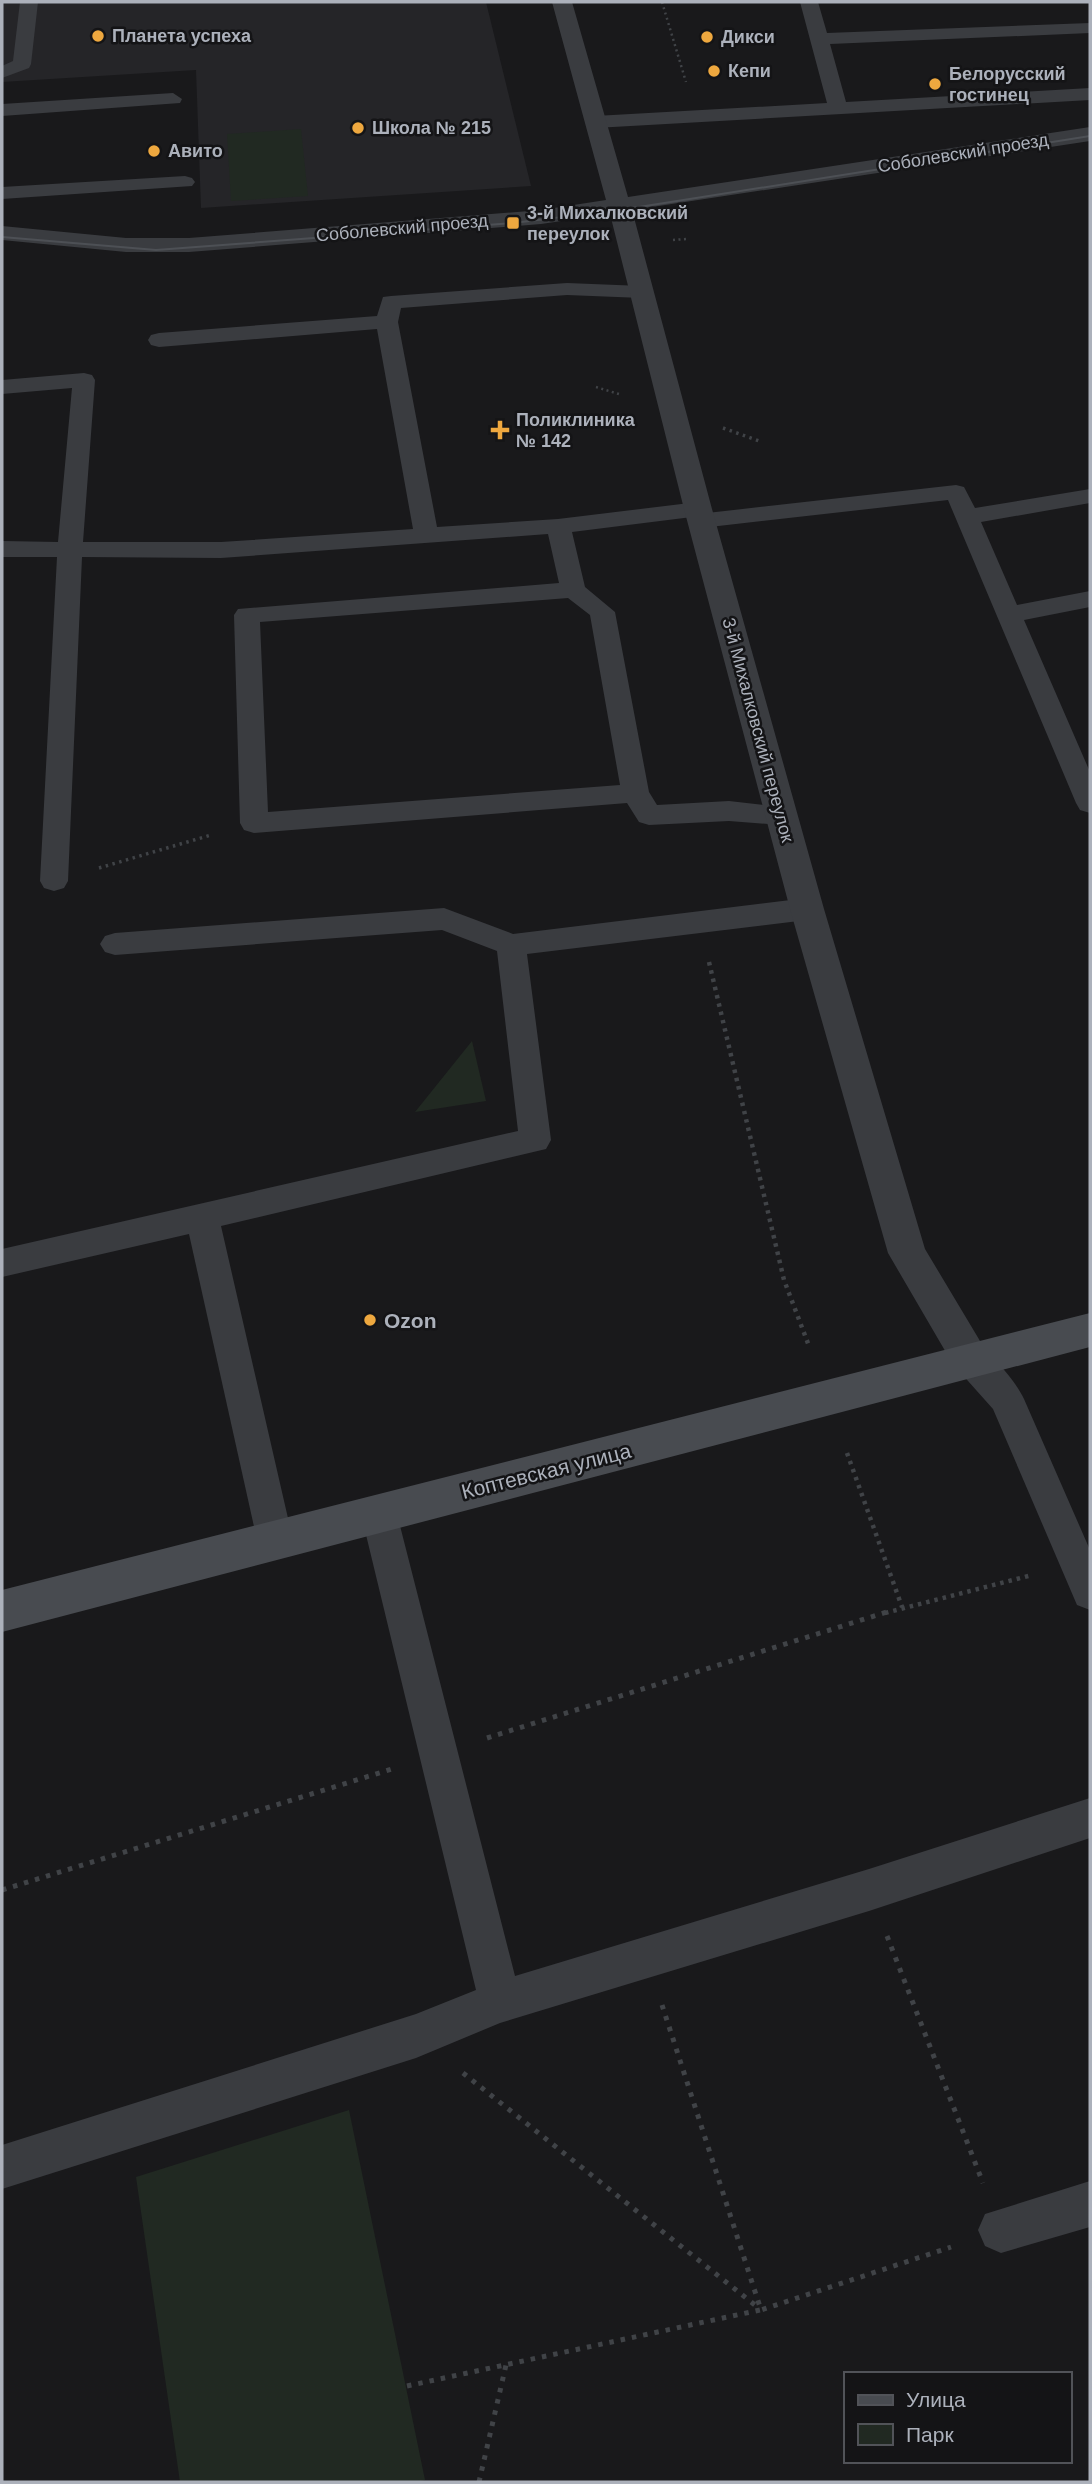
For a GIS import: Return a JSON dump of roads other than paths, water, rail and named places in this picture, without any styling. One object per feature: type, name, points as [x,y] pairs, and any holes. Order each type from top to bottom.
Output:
[{"type":"street","name":"3-й Михалковский переулок","points":[[562,2],[620,207],[699,515],[807,909],[906,1253],[972,1361]]},
{"type":"street","name":"Соболевский проезд","points":[[2,233],[126,244],[189,245],[541,217],[1090,134]]},
{"type":"street","name":"Коптевская улица","points":[[2,1611],[1090,1330]]},
{"type":"lane","points":[[2,72],[22,64],[29,2]]},
{"type":"lane","points":[[809,2],[838,108]]},
{"type":"lane","points":[[818,39],[1090,28]]},
{"type":"lane","points":[[595,122],[1090,94]]},
{"type":"lane","points":[[2,110],[173,99]]},
{"type":"lane","points":[[2,193],[185,183]]},
{"type":"lane","points":[[427,536],[387,322],[391,302],[567,289],[642,292]]},
{"type":"lane","points":[[159,340],[387,322]]},
{"type":"lane","points":[[2,387],[84,380],[69,550],[54,881]]},
{"type":"lane","points":[[2,549],[221,550],[699,515],[956,492],[1090,803]]},
{"type":"lane","points":[[968,517],[1090,496]]},
{"type":"lane","points":[[558,526],[573,590],[602,612],[635,793],[649,815],[729,811],[782,815]]},
{"type":"lane","points":[[573,590],[247,615],[254,823],[635,793]]},
{"type":"lane","points":[[1009,615],[1090,599]]},
{"type":"lane","points":[[115,944],[444,919],[511,945],[699,920],[807,909]]},
{"type":"lane","points":[[2,1263],[535,1140],[511,945]]},
{"type":"lane","points":[[202,1217],[275,1540]]},
{"type":"lane","points":[[972,1361],[1006,1399],[1083,1578]]},
{"type":"lane","points":[[379,1514],[500,2002]]},
{"type":"lane","points":[[2,2167],[416,2036],[500,2002],[869,1890],[1090,1818]]},
{"type":"lane","points":[[1001,2230],[1090,2204]]},
{"type":"tram line","points":[[2,237],[156,250],[513,223],[620,210],[1090,136]]},
{"type":"place","name":"Планета успеха","points":[[98,36]]},
{"type":"place","name":"Дикси","points":[[707,37]]},
{"type":"place","name":"Кепи","points":[[714,71]]},
{"type":"place","name":"Белорусский гостинец","points":[[935,84]]},
{"type":"place","name":"Школа № 215","points":[[358,128]]},
{"type":"place","name":"Авито","points":[[154,151]]},
{"type":"place","name":"3-й Михалковский переулок","points":[[513,223]]},
{"type":"place","name":"Поликлиника № 142","points":[[500,430]]},
{"type":"place","name":"Ozon","points":[[370,1320]]}]
